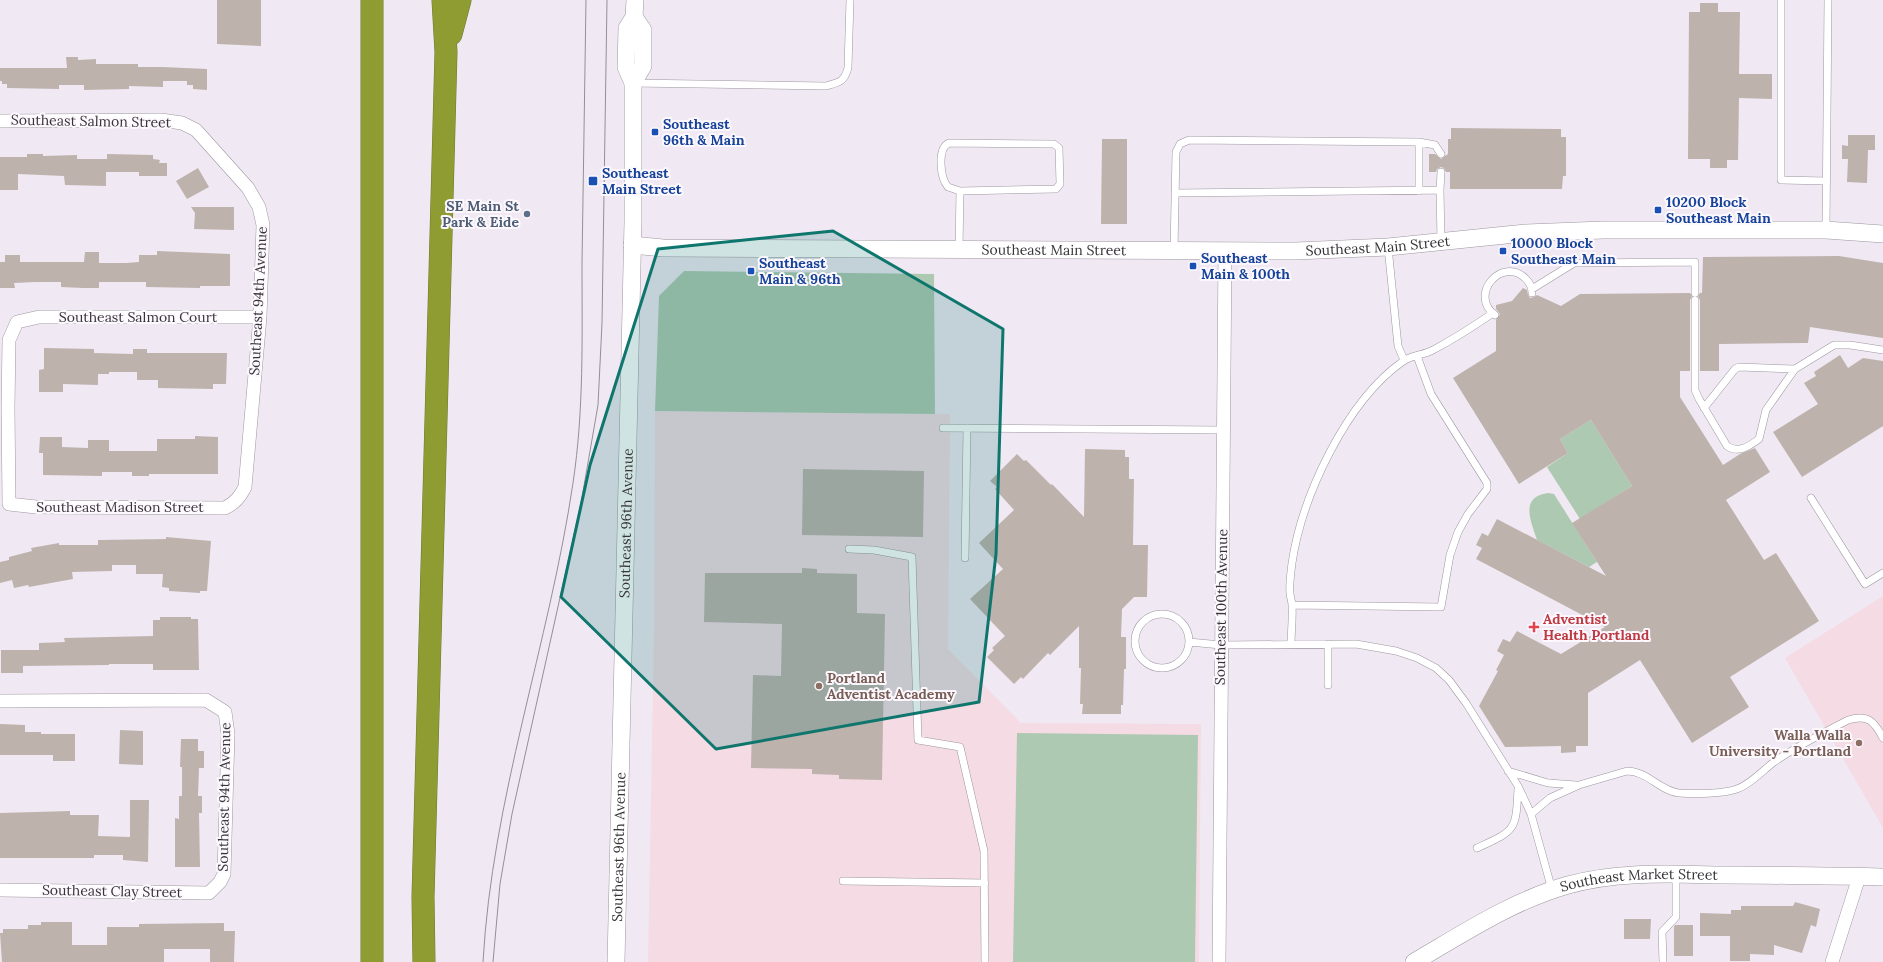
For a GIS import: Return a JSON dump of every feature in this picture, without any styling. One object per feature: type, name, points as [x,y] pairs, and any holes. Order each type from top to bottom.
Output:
[{"type":"highway","points":[[372,0],[372,962]]},
{"type":"highway","points":[[424,962],[423,897],[446,52],[443,0]]},
{"type":"highway","points":[[446,52],[460,0]]},
{"type":"street","name":"Southeast 96th Avenue","points":[[616,962],[632,246],[633,83],[643,66],[643,30],[634,17],[635,0]]},
{"type":"street","name":"Southeast Salmon Street","points":[[0,121],[161,120],[182,123]]},
{"type":"street","name":"Southeast 94th Avenue","points":[[182,123],[196,130],[248,188],[259,207],[263,225],[260,317],[245,487],[240,497],[231,505]]},
{"type":"street","name":"Southeast Main Street","points":[[632,246],[671,248],[1296,251],[1388,247],[1519,233],[1604,230],[1826,230],[1883,234]]},
{"type":"street","name":"Southeast 100th Avenue","points":[[1219,962],[1225,251]]},
{"type":"street","name":"Southeast Salmon Court","points":[[4,408],[9,340],[17,322],[39,317],[260,317]]},
{"type":"street","name":"Southeast Madison Street","points":[[4,408],[9,504],[36,507],[217,508],[224,508],[231,505]]},
{"type":"street","name":"Southeast 94th Avenue","points":[[0,701],[206,700],[225,712],[228,734],[224,874],[220,882]]},
{"type":"street","name":"Southeast Market Street","points":[[1417,961],[1485,920],[1533,897],[1580,882],[1616,876],[1676,874],[1883,877]]},
{"type":"street","points":[[1832,962],[1859,877]]},
{"type":"street","name":"Southeast Clay Street","points":[[0,890],[209,893],[220,882]]},
{"type":"lane","points":[[633,83],[826,86],[839,82],[845,78],[848,68],[850,0]]},
{"type":"lane","points":[[1781,0],[1781,180],[1827,181]]},
{"type":"lane","points":[[1826,230],[1828,0]]},
{"type":"lane","points":[[1174,251],[1176,152],[1180,144],[1189,140],[1419,142],[1435,145],[1440,154]]},
{"type":"lane","points":[[1419,142],[1419,191]]},
{"type":"lane","points":[[947,144],[1054,144],[1058,148],[1060,184],[1056,189],[960,191],[948,187],[943,179],[942,150],[947,144]]},
{"type":"lane","points":[[1440,172],[1441,242]]},
{"type":"lane","points":[[1175,193],[1440,190]]},
{"type":"lane","points":[[959,249],[960,191]]},
{"type":"lane","points":[[1388,247],[1398,346],[1404,360]]},
{"type":"lane","points":[[1291,645],[1292,605],[1289,592],[1292,562],[1311,496],[1329,452],[1346,424],[1372,391],[1404,360],[1432,351],[1494,314],[1486,303],[1485,297],[1486,288],[1490,280],[1497,274],[1514,272],[1522,275],[1528,281],[1532,291],[1574,263],[1695,262],[1694,384],[1704,408],[1727,446],[1732,449],[1747,448],[1759,439],[1766,410],[1795,369],[1834,346],[1845,344],[1883,350]]},
{"type":"lane","points":[[1292,605],[1440,607],[1446,571],[1458,532],[1468,514],[1487,489],[1487,483],[1431,394],[1417,356]]},
{"type":"lane","points":[[1704,408],[1735,369],[1795,369]]},
{"type":"lane","points":[[943,428],[1223,430]]},
{"type":"lane","points":[[965,558],[967,428]]},
{"type":"lane","points":[[1811,498],[1865,584],[1883,573]]},
{"type":"lane","points":[[849,549],[874,550],[912,556],[918,740],[960,747],[971,787],[984,851],[985,962]]},
{"type":"lane","points":[[1164,614],[1172,616],[1185,626],[1189,642],[1187,651],[1182,660],[1173,666],[1164,668],[1148,664],[1142,659],[1138,653],[1135,637],[1142,623],[1149,618],[1164,614]]},
{"type":"lane","points":[[1189,642],[1291,645],[1356,644],[1396,651],[1417,658],[1436,668],[1449,680],[1466,703],[1518,786],[1531,814],[1552,890]]},
{"type":"lane","points":[[1328,644],[1328,685]]},
{"type":"lane","points":[[1531,814],[1550,798],[1579,786],[1627,771],[1634,771],[1678,793],[1727,792],[1738,789],[1773,762],[1791,751],[1856,717],[1865,718],[1874,722],[1883,738]]},
{"type":"lane","points":[[1508,771],[1548,783],[1579,786]]},
{"type":"lane","points":[[1477,848],[1504,836],[1512,829],[1517,813],[1518,786]]},
{"type":"lane","points":[[1663,962],[1662,932],[1676,917],[1676,874]]},
{"type":"lane","points":[[843,881],[985,883]]},
{"type":"highlighted area","points":[[833,231],[1003,329],[996,554],[979,702],[716,749],[561,597],[590,465],[658,249]]},
{"type":"shaded area","name":"Portland Adventist Academy","points":[[655,411],[950,414],[948,649],[1021,723],[1201,724],[1199,962],[648,962],[654,633]]},
{"type":"shaded area","name":"Walla Walla University - Portland","points":[[1883,596],[1883,828],[1785,658]]},
{"type":"green space","points":[[684,271],[934,274],[935,414],[655,411],[659,296]]},
{"type":"green space","points":[[1591,420],[1632,486],[1580,519],[1547,467],[1568,453],[1560,439]]},
{"type":"green space","points":[[1548,493],[1554,494],[1597,562],[1589,567],[1537,540],[1530,518],[1530,505],[1533,499],[1539,495]]},
{"type":"green space","points":[[1017,733],[1198,735],[1195,962],[1013,962]]},
{"type":"building","points":[[217,0],[261,0],[261,46],[217,44]]},
{"type":"building","points":[[1700,3],[1718,3],[1718,12],[1740,12],[1739,74],[1772,74],[1772,99],[1739,98],[1738,160],[1727,160],[1727,168],[1710,168],[1710,159],[1688,159],[1689,12],[1700,12]]},
{"type":"building","points":[[66,57],[78,57],[78,60],[96,59],[96,64],[138,64],[138,67],[207,69],[207,90],[193,89],[193,85],[187,85],[187,81],[163,81],[163,87],[129,86],[129,89],[84,90],[84,85],[59,85],[59,89],[7,88],[7,84],[2,84],[2,81],[0,81],[0,68],[67,68]]},
{"type":"building","points":[[1451,128],[1561,129],[1561,137],[1566,137],[1566,176],[1563,176],[1562,189],[1450,189],[1450,172],[1446,172],[1444,168],[1441,167],[1437,169],[1436,172],[1429,172],[1429,154],[1435,154],[1441,159],[1448,154],[1448,139],[1451,139]]},
{"type":"building","points":[[1848,135],[1875,135],[1875,150],[1868,150],[1867,183],[1847,182],[1848,159],[1842,159],[1842,145],[1848,146]]},
{"type":"building","points":[[1102,139],[1127,139],[1127,224],[1101,224]]},
{"type":"building","points":[[27,154],[43,154],[43,156],[77,155],[77,159],[107,159],[107,154],[153,155],[153,159],[160,160],[159,163],[167,163],[167,176],[139,176],[139,172],[106,172],[106,186],[65,185],[64,176],[18,174],[18,190],[0,190],[0,157],[27,157]]},
{"type":"building","points":[[198,168],[209,187],[187,199],[176,181]]},
{"type":"building","points":[[191,207],[234,207],[234,230],[194,229],[195,213]]},
{"type":"building","points":[[157,251],[230,254],[230,286],[200,286],[200,288],[146,287],[146,282],[99,282],[99,288],[83,288],[61,287],[61,282],[35,282],[14,283],[15,288],[0,288],[0,262],[5,262],[5,255],[20,255],[20,262],[84,262],[85,252],[99,252],[99,263],[126,263],[139,262],[139,255],[157,255]]},
{"type":"building","points":[[1839,256],[1883,263],[1883,338],[1810,327],[1808,343],[1719,344],[1719,371],[1700,371],[1700,300],[1698,296],[1702,293],[1703,257]]},
{"type":"building","points":[[1523,288],[1527,290],[1530,298],[1537,295],[1561,306],[1580,294],[1690,293],[1692,296],[1690,300],[1690,371],[1680,371],[1680,397],[1723,465],[1740,454],[1755,448],[1770,472],[1726,500],[1764,560],[1776,553],[1819,621],[1730,677],[1749,707],[1692,743],[1640,660],[1588,693],[1588,746],[1576,746],[1576,752],[1561,753],[1561,746],[1505,747],[1479,706],[1498,671],[1496,670],[1504,655],[1497,651],[1503,639],[1510,642],[1517,631],[1561,654],[1605,627],[1476,559],[1482,548],[1476,545],[1482,533],[1488,536],[1497,519],[1606,576],[1572,523],[1632,486],[1591,420],[1560,439],[1568,453],[1519,484],[1453,378],[1496,351],[1496,320],[1500,314],[1496,309],[1496,305],[1512,301]]},
{"type":"building","points":[[44,348],[94,349],[94,353],[133,354],[133,349],[147,349],[147,353],[227,353],[226,384],[213,384],[213,389],[158,388],[158,380],[137,380],[137,372],[109,372],[109,374],[98,374],[98,385],[63,384],[63,392],[39,392],[39,370],[44,369]]},
{"type":"building","points":[[1840,355],[1848,368],[1863,358],[1883,361],[1883,426],[1802,477],[1773,432],[1818,404],[1804,383],[1816,376],[1814,372]]},
{"type":"building","points":[[195,436],[218,437],[218,474],[149,474],[149,476],[132,476],[132,472],[102,472],[102,476],[43,475],[43,453],[39,453],[40,437],[62,437],[62,447],[88,448],[88,440],[109,440],[109,451],[157,451],[157,439],[195,439]]},
{"type":"building","points":[[1085,449],[1125,450],[1125,457],[1129,457],[1129,479],[1134,479],[1133,545],[1148,545],[1147,597],[1134,597],[1122,609],[1121,637],[1126,637],[1126,669],[1124,669],[1123,705],[1121,705],[1121,714],[1082,714],[1083,704],[1080,704],[1081,668],[1079,668],[1079,626],[1050,655],[1048,653],[1023,679],[1021,677],[1014,684],[987,657],[994,650],[992,648],[1005,636],[970,599],[1003,569],[979,543],[1014,510],[995,489],[997,487],[990,481],[1017,454],[1024,461],[1026,460],[1051,485],[1052,484],[1084,517]]},
{"type":"building","points":[[803,469],[924,471],[923,537],[802,535]]},
{"type":"building","points":[[166,537],[211,541],[207,591],[200,591],[200,593],[169,591],[169,588],[162,587],[163,574],[136,574],[136,565],[112,565],[112,571],[72,572],[73,579],[29,587],[28,585],[14,588],[12,580],[0,583],[0,562],[9,560],[9,557],[32,551],[31,548],[59,543],[59,545],[98,545],[98,540],[166,539]]},
{"type":"building","points":[[802,568],[817,569],[817,573],[857,574],[857,613],[885,614],[882,780],[839,779],[839,775],[812,774],[812,769],[751,768],[753,675],[781,676],[782,624],[704,622],[705,573],[802,573]]},
{"type":"building","points":[[160,617],[191,617],[191,619],[198,619],[199,670],[153,670],[153,664],[109,664],[23,666],[23,673],[1,673],[1,650],[39,650],[39,643],[65,642],[64,638],[153,636],[153,620],[160,620]]},
{"type":"building","points":[[0,724],[25,725],[25,732],[41,732],[41,734],[75,734],[75,761],[53,761],[53,755],[0,755]]},
{"type":"building","points":[[120,730],[143,731],[143,765],[119,764]]},
{"type":"building","points":[[181,739],[198,739],[198,751],[204,751],[204,768],[199,768],[198,796],[202,796],[202,813],[199,813],[200,867],[175,867],[175,818],[179,819],[179,796],[182,796],[182,767],[180,767]]},
{"type":"building","points":[[130,800],[149,800],[148,862],[123,860],[123,855],[94,855],[94,858],[0,858],[0,813],[70,811],[70,815],[99,815],[98,836],[130,837]]},
{"type":"building","points":[[1795,902],[1820,909],[1816,927],[1811,925],[1802,953],[1774,945],[1774,955],[1750,954],[1750,961],[1730,961],[1730,936],[1700,936],[1700,913],[1731,914],[1731,910],[1741,910],[1741,906],[1793,906]]},
{"type":"building","points":[[1624,919],[1651,919],[1650,939],[1624,939]]},
{"type":"building","points":[[41,922],[72,922],[72,945],[107,945],[107,927],[139,927],[139,924],[224,923],[224,931],[235,931],[234,962],[210,962],[210,949],[164,949],[164,962],[2,962],[0,933],[3,933],[3,929],[28,929],[28,925],[41,925]]},
{"type":"building","points":[[1675,925],[1693,925],[1693,956],[1674,956]]},
{"type":"tram line","points":[[483,962],[488,901],[497,841],[522,722],[563,543],[577,456],[582,374],[586,0]]},
{"type":"tram line","points":[[493,962],[500,884],[512,814],[581,503],[598,405],[602,323],[607,0]]},
{"type":"place","name":"Southeast 96th & Main","points":[[655,132]]},
{"type":"place","name":"Southeast Main Street","points":[[593,181]]},
{"type":"place","name":"10200 Block Southeast Main","points":[[1658,210]]},
{"type":"place","name":"SE Main St Park & Eide","points":[[527,214]]},
{"type":"place","name":"10000 Block Southeast Main","points":[[1503,251]]},
{"type":"place","name":"Southeast Main & 100th","points":[[1193,266]]},
{"type":"place","name":"Southeast Main & 96th","points":[[751,271]]},
{"type":"place","name":"Adventist Health Portland","points":[[1534,627]]},
{"type":"place","name":"Portland Adventist Academy","points":[[819,686]]},
{"type":"place","name":"Walla Walla University - Portland","points":[[1859,743]]}]
